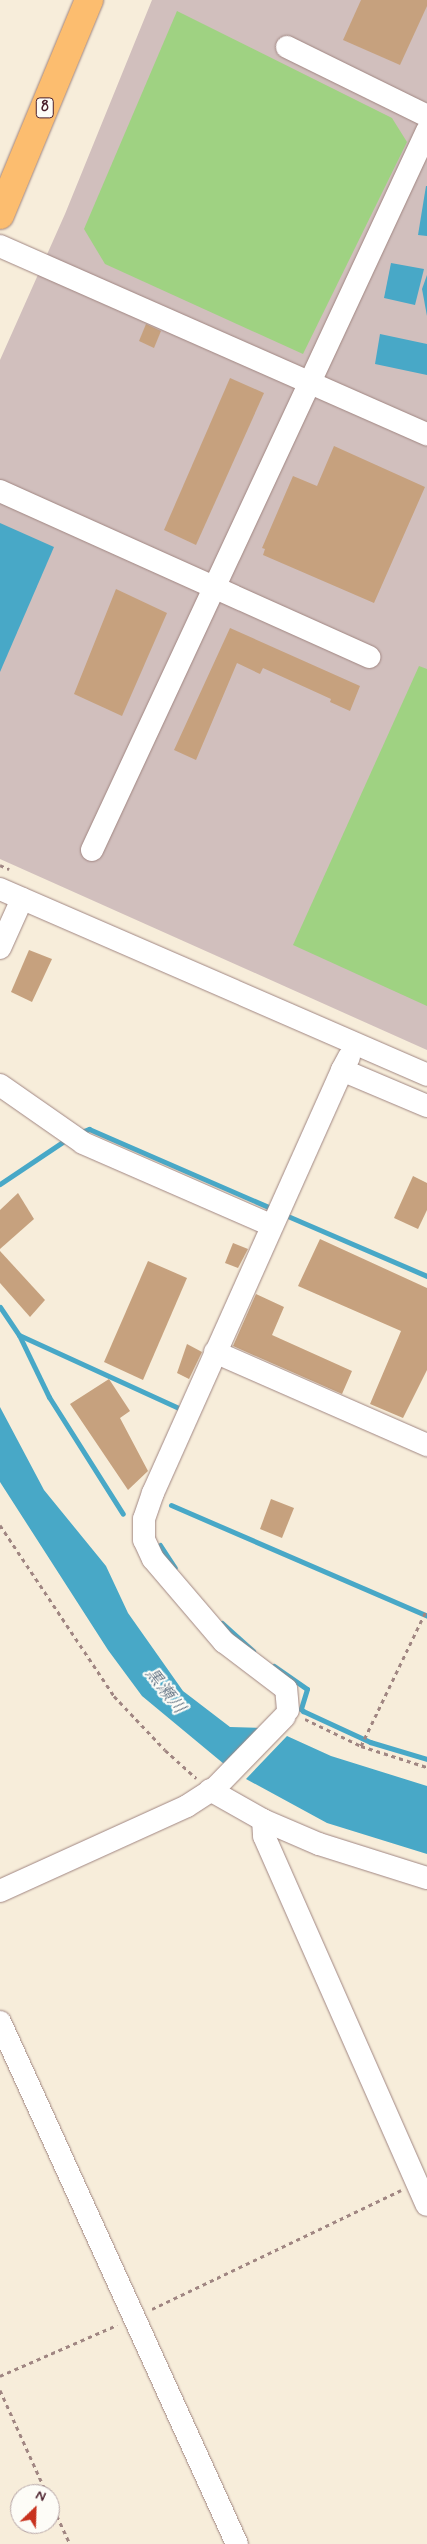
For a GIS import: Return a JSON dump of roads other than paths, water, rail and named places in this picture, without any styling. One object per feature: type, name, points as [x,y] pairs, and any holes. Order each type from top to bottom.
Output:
[{"type":"highway","name":"8","points":[[0,215],[89,0]]},
{"type":"street","points":[[287,47],[427,116]]},
{"type":"street","points":[[92,850],[312,382],[427,131]]},
{"type":"street","points":[[0,246],[427,434]]},
{"type":"street","points":[[0,491],[369,657]]},
{"type":"street","points":[[0,889],[427,1075]]},
{"type":"street","points":[[0,948],[22,899]]},
{"type":"street","points":[[0,1891],[187,1806],[213,1788],[286,1714],[286,1689],[224,1642],[153,1559],[144,1540],[144,1519],[153,1493],[271,1225],[342,1070],[356,1044]]},
{"type":"street","points":[[342,1070],[427,1106]]},
{"type":"street","points":[[0,1084],[83,1143],[271,1225]]},
{"type":"street","points":[[215,1352],[427,1445]]},
{"type":"street","points":[[213,1788],[263,1820],[319,1844],[427,1878]]},
{"type":"street","points":[[263,1820],[264,1836],[427,2205]]},
{"type":"street","points":[[0,2022],[132,2318],[237,2544]]},
{"type":"water","points":[[427,186],[427,236],[418,235]]},
{"type":"water","points":[[391,263],[424,269],[415,305],[384,298]]},
{"type":"water","points":[[427,275],[427,316],[422,289]]},
{"type":"water","points":[[380,334],[427,344],[427,375],[375,364]]},
{"type":"water","points":[[0,523],[54,547],[0,672]]},
{"type":"water","name":"黒瀬川","points":[[0,1407],[44,1490],[106,1566],[128,1613],[183,1691],[230,1727],[261,1728],[224,1764],[142,1696],[108,1650],[0,1482]]},
{"type":"water","points":[[287,1736],[331,1756],[427,1786],[427,1854],[327,1823],[246,1779]]},
{"type":"waterway","points":[[79,1133],[89,1129],[273,1209]]},
{"type":"waterway","points":[[0,1184],[67,1139]]},
{"type":"waterway","points":[[283,1214],[427,1276]]},
{"type":"waterway","points":[[0,1307],[19,1335],[181,1409]]},
{"type":"waterway","points":[[19,1335],[49,1397],[123,1514]]},
{"type":"waterway","points":[[171,1505],[427,1616]]},
{"type":"waterway","points":[[160,1545],[175,1568]]},
{"type":"waterway","points":[[222,1623],[253,1651]]},
{"type":"waterway","points":[[274,1666],[307,1689],[301,1709],[303,1711],[370,1742],[427,1759]]}]
